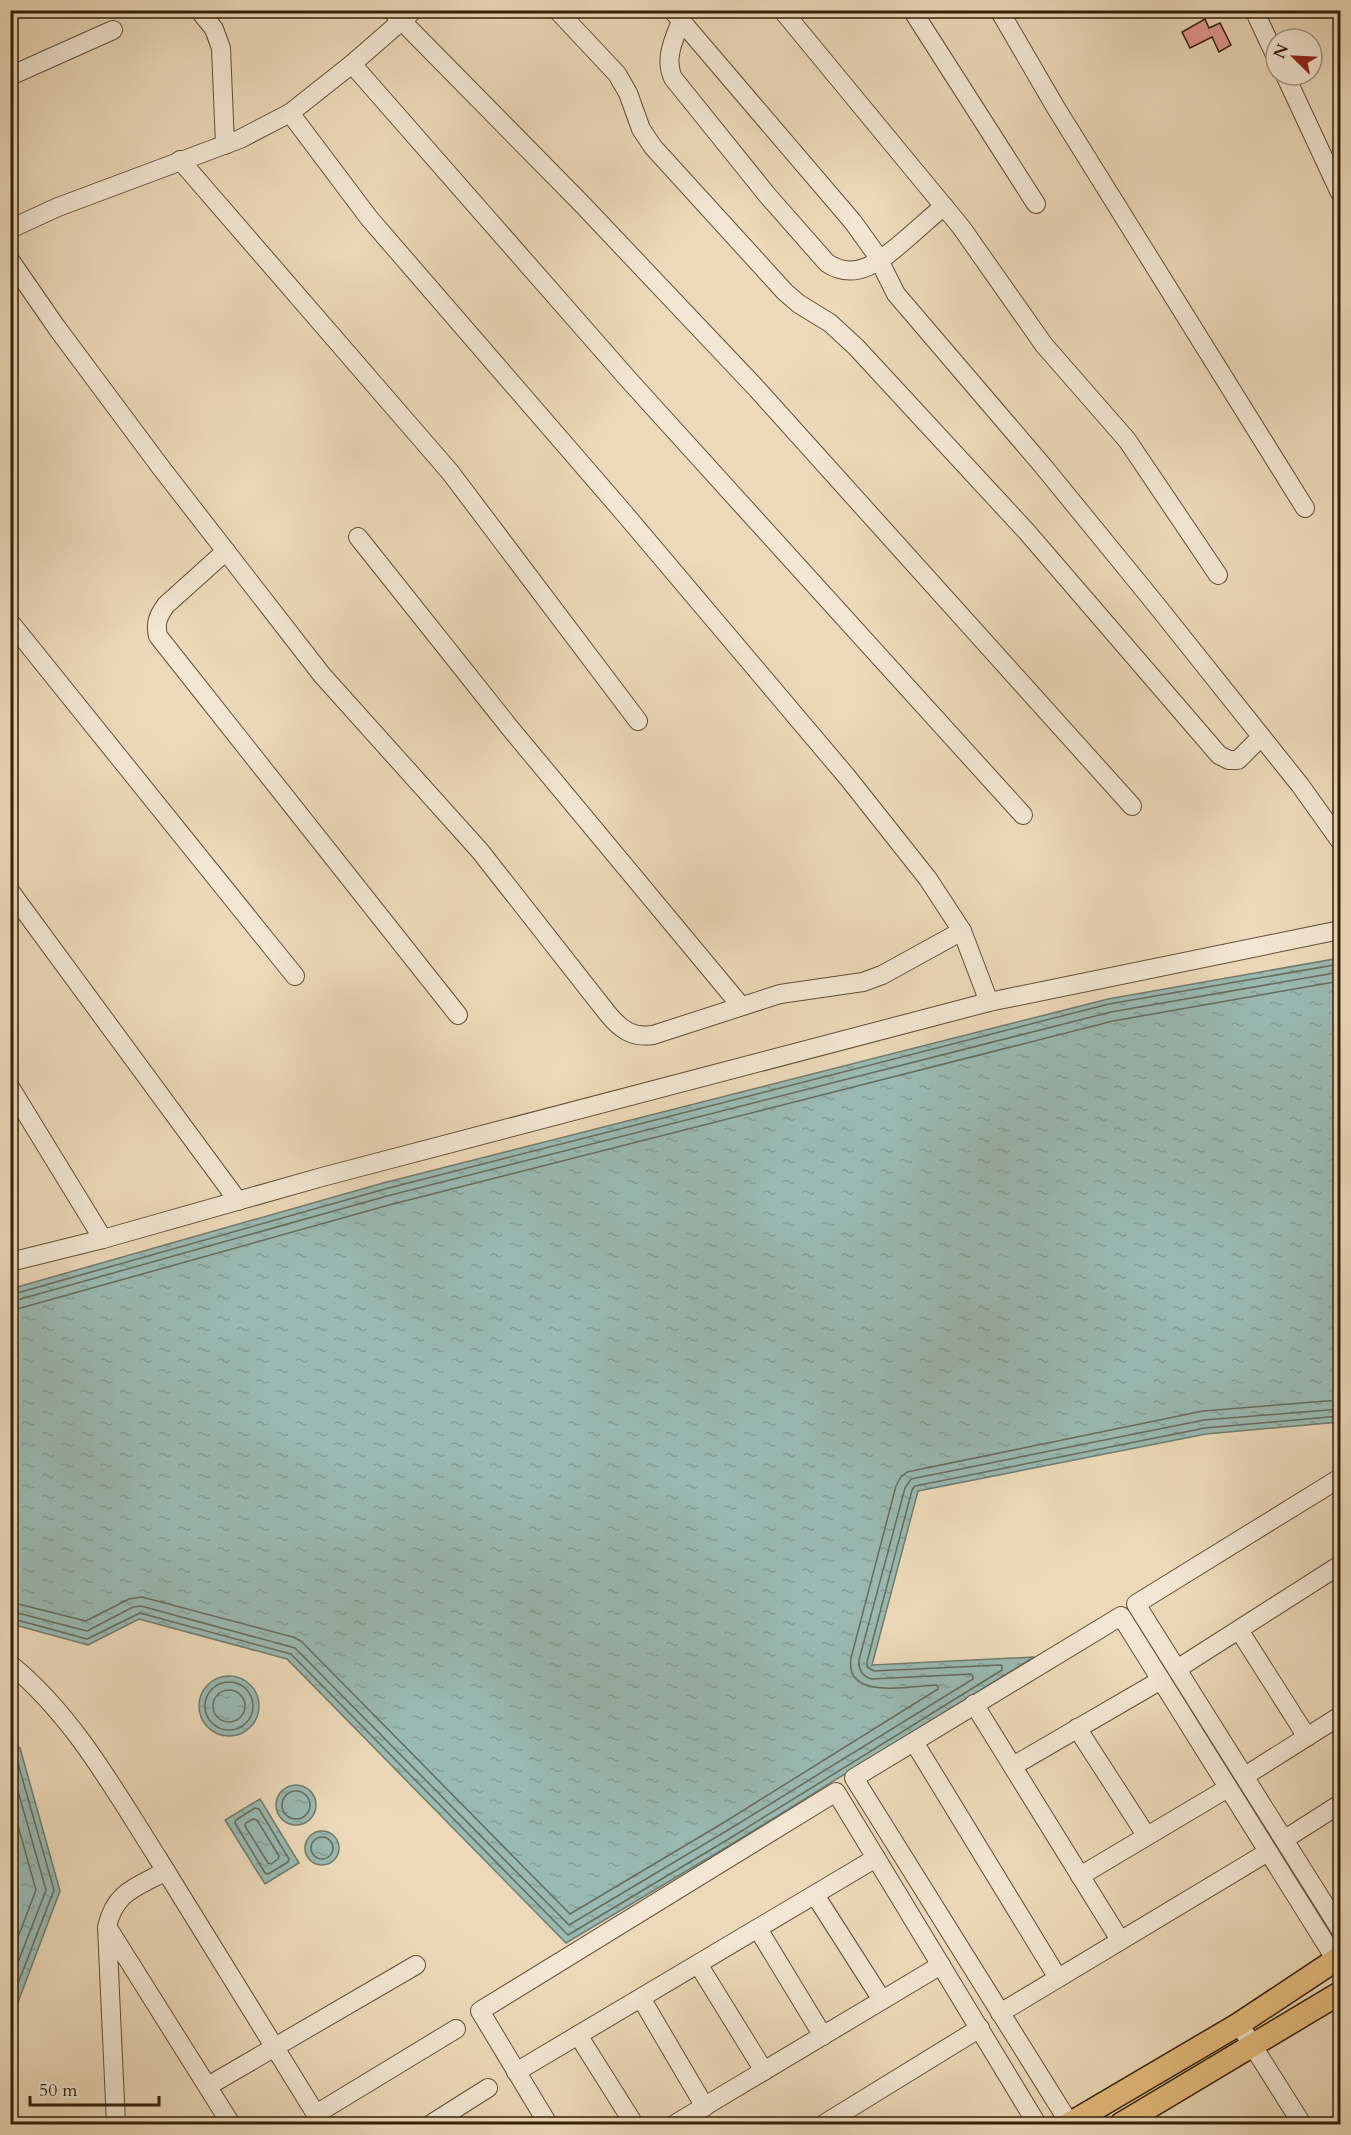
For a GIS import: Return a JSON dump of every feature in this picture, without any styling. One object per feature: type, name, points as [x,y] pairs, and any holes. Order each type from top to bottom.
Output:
[{"type":"main road","points":[[1070,2124],[1239,2024],[1338,1959]]},
{"type":"main road","points":[[1121,2124],[1341,1993]]},
{"type":"street","points":[[199,10],[214,29],[221,48],[225,145]]},
{"type":"street","points":[[557,10],[618,74],[641,129],[663,159],[793,299],[830,323],[856,347],[1027,532],[1219,755],[1229,760],[1238,760],[1261,737]]},
{"type":"street","points":[[782,10],[980,252],[1044,345],[1127,440],[1218,575]]},
{"type":"street","points":[[912,10],[1036,204]]},
{"type":"street","points":[[999,10],[1056,108],[1305,508]]},
{"type":"street","points":[[1254,10],[1264,31]]},
{"type":"street","points":[[10,229],[58,207],[180,160],[240,140],[290,113],[352,64],[403,14],[757,389],[1132,806]]},
{"type":"street","points":[[677,16],[853,222],[880,261],[896,294],[1058,484],[1300,785],[1341,841]]},
{"type":"street","points":[[677,16],[669,64],[673,78],[810,246],[834,268],[855,270],[874,265],[944,206]]},
{"type":"street","points":[[11,76],[113,30]]},
{"type":"street","points":[[352,64],[628,379],[1023,815]]},
{"type":"street","points":[[1290,87],[1341,193]]},
{"type":"street","points":[[290,113],[369,218],[624,513],[848,778],[928,879],[962,931],[989,1002]]},
{"type":"street","points":[[180,160],[450,472],[638,721]]},
{"type":"street","points":[[10,260],[57,328],[322,675],[480,851],[617,1024],[633,1034],[653,1035],[780,994],[863,982],[882,975],[962,931]]},
{"type":"street","points":[[358,537],[510,728],[741,1006]]},
{"type":"street","points":[[226,551],[166,605],[158,616],[155,626],[158,636],[458,1014]]},
{"type":"street","points":[[10,622],[295,976]]},
{"type":"street","points":[[10,891],[238,1201]]},
{"type":"street","points":[[10,1262],[989,1002],[1341,930]]},
{"type":"street","points":[[10,1087],[103,1239]]},
{"type":"street","points":[[1341,1478],[1136,1604],[1341,1929]]},
{"type":"street","points":[[1177,1669],[1341,1565]]},
{"type":"street","points":[[1070,2124],[854,1778],[974,1704],[1121,1616],[1338,1959]]},
{"type":"street","points":[[1239,1630],[1307,1737]]},
{"type":"street","points":[[10,1664],[33,1682],[60,1711],[120,1799],[319,2119],[456,2029]]},
{"type":"street","points":[[1013,1767],[1161,1680]]},
{"type":"street","points":[[974,1704],[1120,1940]]},
{"type":"street","points":[[1245,1776],[1341,1716]]},
{"type":"street","points":[[1077,1728],[1146,1835]]},
{"type":"street","points":[[914,1742],[1058,1978]]},
{"type":"street","points":[[1080,1876],[1228,1788]]},
{"type":"street","points":[[548,2124],[480,2011],[836,1792],[1037,2124]]},
{"type":"street","points":[[1285,1839],[1341,1804]]},
{"type":"street","points":[[1000,2013],[1268,1851]]},
{"type":"street","points":[[516,2072],[876,1858]]},
{"type":"street","points":[[116,2124],[107,1927],[113,1908],[119,1900],[129,1891],[166,1871]]},
{"type":"street","points":[[814,1895],[882,2000]]},
{"type":"street","points":[[107,1927],[231,2124]]},
{"type":"street","points":[[758,1929],[823,2036]]},
{"type":"street","points":[[698,1964],[764,2071]]},
{"type":"street","points":[[208,2086],[416,1965]]},
{"type":"street","points":[[675,2124],[941,1965]]},
{"type":"street","points":[[641,1998],[705,2107]]},
{"type":"street","points":[[1239,2024],[1302,2124]]},
{"type":"street","points":[[824,2124],[980,2028]]},
{"type":"street","points":[[578,2035],[634,2124]]},
{"type":"street","points":[[431,2124],[488,2088]]},
{"type":"water","points":[[1340,958],[1340,1422],[1206,1434],[918,1491],[872,1665],[1034,1657],[735,1842],[566,1943],[287,1659],[139,1619],[88,1645],[11,1624],[10,1289],[383,1183],[1108,999]]},
{"type":"water","points":[[229,1676],[246,1681],[254,1689],[259,1706],[254,1723],[246,1731],[229,1736],[212,1731],[204,1723],[199,1706],[204,1689],[212,1681]]},
{"type":"water","points":[[11,1741],[20,1748],[60,1891],[14,2013],[11,2014]]},
{"type":"water","points":[[296,1785],[304,1786],[310,1791],[315,1797],[315,1813],[310,1819],[304,1824],[296,1825],[288,1824],[282,1819],[277,1813],[276,1805],[277,1797],[282,1791],[288,1786]]},
{"type":"water","points":[[260,1799],[299,1863],[265,1884],[225,1820]]},
{"type":"water","points":[[322,1831],[334,1836],[339,1848],[334,1860],[322,1865],[310,1860],[305,1848],[310,1836]]},
{"type":"building","points":[[1205,19],[1209,28],[1220,23],[1231,45],[1219,52],[1212,37],[1190,48],[1182,32]]}]
